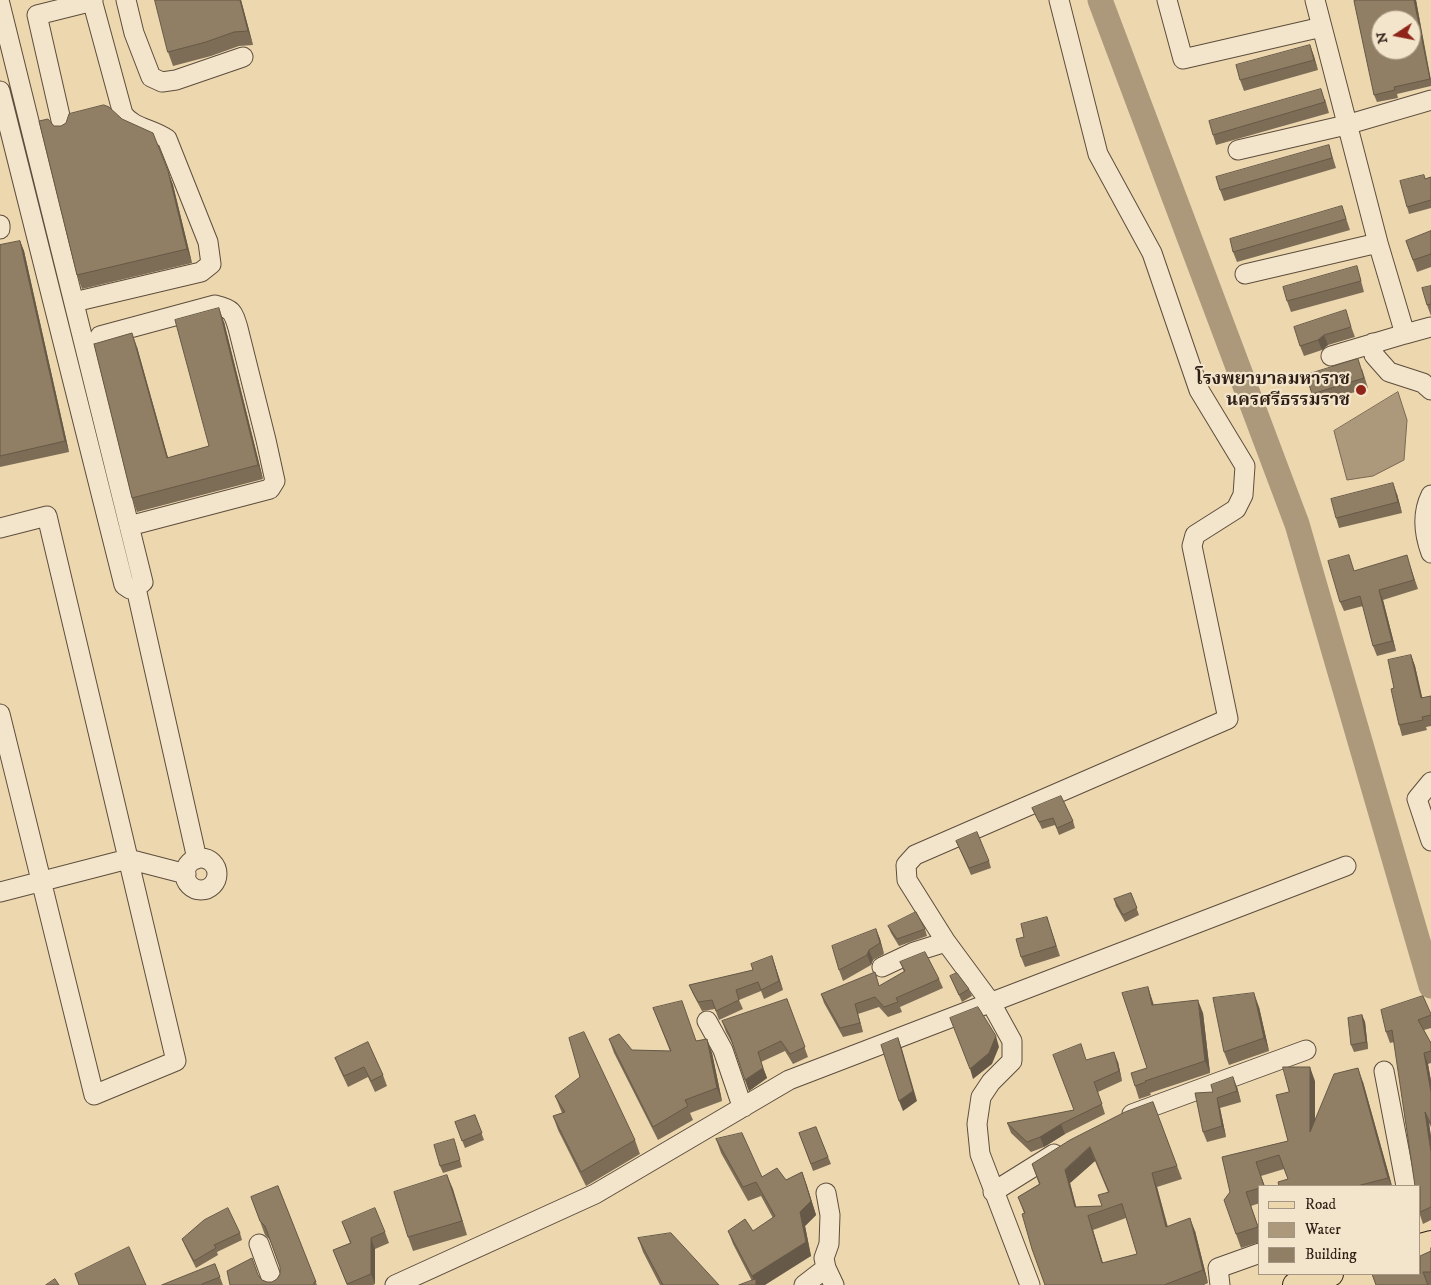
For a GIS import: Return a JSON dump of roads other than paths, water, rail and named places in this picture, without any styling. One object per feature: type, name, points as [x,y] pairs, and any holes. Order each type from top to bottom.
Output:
[{"type":"main road","points":[[1296,1285],[1329,1275]]},
{"type":"street","points":[[63,129],[37,16],[92,0],[123,114],[129,122],[159,133],[167,139],[208,242],[211,264],[201,272],[74,302]]},
{"type":"street","points":[[126,0],[134,33],[151,77],[156,80],[162,82],[176,80],[243,57]]},
{"type":"street","points":[[1030,1285],[980,1154],[977,1124],[981,1097],[991,1082],[1012,1061],[1012,1041],[991,1003],[946,942],[907,880],[906,865],[915,855],[1228,719],[1192,546],[1195,535],[1236,509],[1243,495],[1245,466],[1198,390],[1152,253],[1098,154],[1059,0]]},
{"type":"street","points":[[1167,0],[1183,59],[1322,28]]},
{"type":"street","points":[[1315,0],[1346,125],[1405,334]]},
{"type":"street","points":[[0,4],[143,582],[136,588],[130,589],[124,585],[0,91]]},
{"type":"street","points":[[1238,150],[1346,125],[1431,100]]},
{"type":"street","points":[[1245,274],[1378,243]]},
{"type":"street","points":[[100,336],[215,305],[228,308],[235,317],[238,328],[275,481],[270,489],[129,526]]},
{"type":"street","points":[[1331,356],[1431,326]]},
{"type":"street","points":[[1373,343],[1374,355],[1389,372],[1423,383],[1431,390]]},
{"type":"street","points":[[82,416],[101,412]]},
{"type":"street","points":[[1429,501],[1425,522],[1431,553]]},
{"type":"street","points":[[0,528],[46,516],[176,1061],[94,1095],[0,714]]},
{"type":"street","points":[[0,892],[128,859],[191,866],[136,588]]},
{"type":"street","points":[[1431,782],[1417,799],[1431,841]]},
{"type":"street","points":[[395,1285],[595,1194],[789,1080],[1346,866]]},
{"type":"street","points":[[882,967],[914,952],[946,942]]},
{"type":"street","points":[[707,1021],[723,1050],[744,1107]]},
{"type":"street","points":[[1118,1120],[1306,1050]]},
{"type":"street","points":[[1384,1070],[1406,1185]]},
{"type":"street","points":[[993,1192],[1070,1144]]},
{"type":"street","points":[[804,1285],[830,1277],[824,1258],[830,1244],[830,1215],[826,1193]]},
{"type":"street","points":[[260,1244],[274,1285]]},
{"type":"street","points":[[1220,1285],[1218,1268],[1258,1253]]},
{"type":"water","points":[[1398,392],[1407,420],[1404,460],[1373,476],[1347,480],[1334,431]]},
{"type":"waterway","points":[[1100,0],[1297,524],[1431,986]]},
{"type":"place","name":"โรงพยาบาลมหาราช นครศรีธรรมราช","points":[[1361,390]]}]
